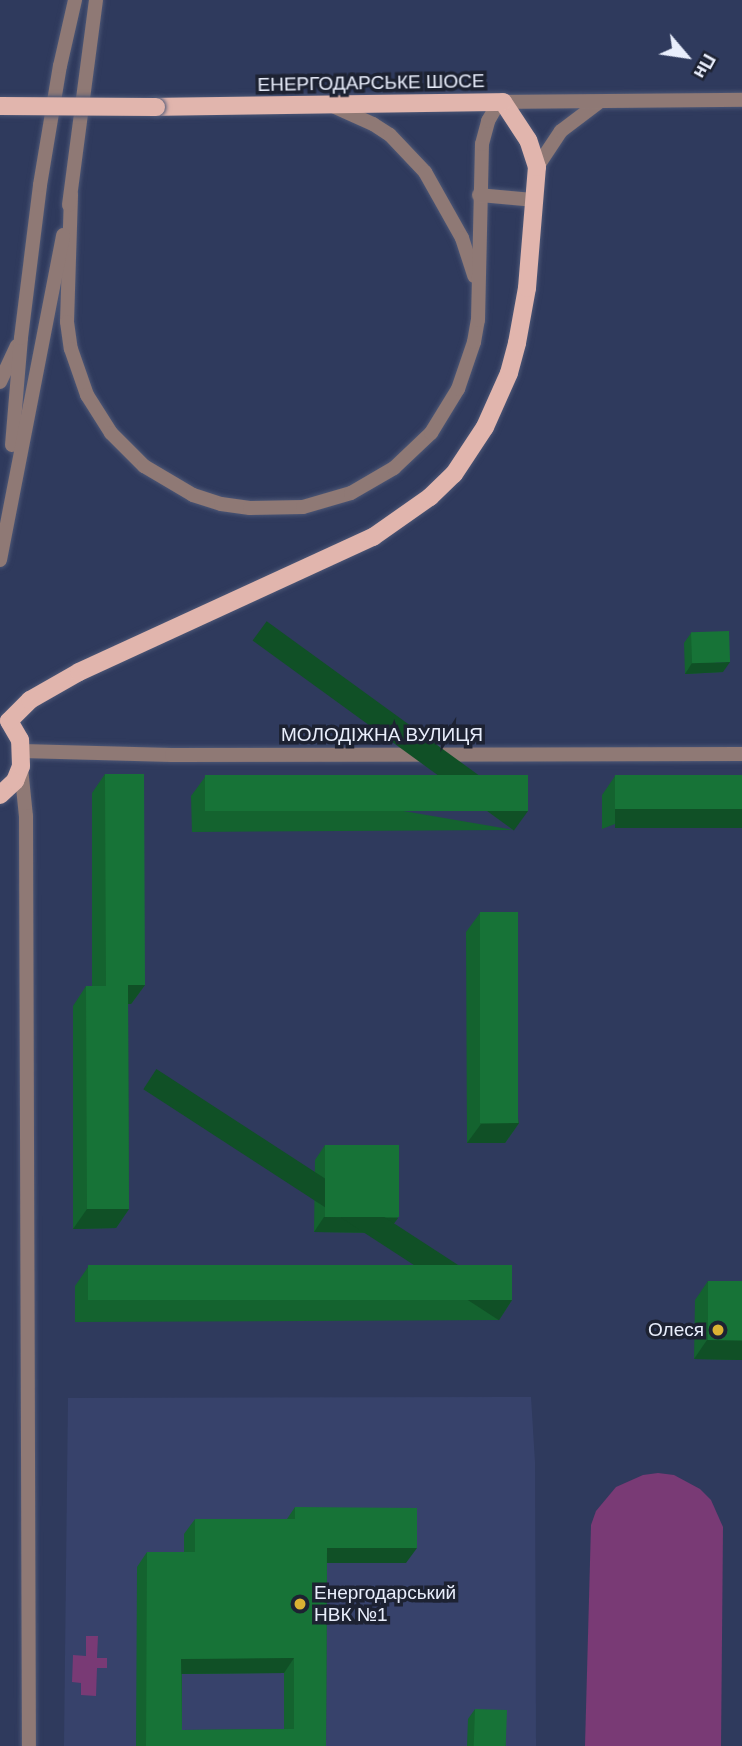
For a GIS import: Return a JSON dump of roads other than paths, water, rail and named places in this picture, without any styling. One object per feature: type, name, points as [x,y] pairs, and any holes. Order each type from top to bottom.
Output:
[{"type":"main road","name":"ЕНЕРГОДАРСЬКЕ ШОСЕ","points":[[0,106],[156,107],[503,102]]},
{"type":"main road","points":[[0,795],[15,781],[22,759],[20,740],[4,718],[79,672],[373,537],[402,519],[446,482],[485,427],[509,373],[523,314],[537,167],[528,140],[503,102]]},
{"type":"street","points":[[0,560],[21,338],[51,114],[75,0]]},
{"type":"street","points":[[4,505],[71,195],[96,0]]},
{"type":"street","name":"ЕНЕРГОДАРСЬКЕ ШОСЕ","points":[[503,102],[742,100]]},
{"type":"street","points":[[71,195],[67,322],[75,362],[87,395],[111,433],[144,466],[165,481],[221,504],[276,510],[303,507],[351,493],[394,468],[431,433],[458,389],[474,342],[478,298],[479,195],[485,132],[493,111],[499,102],[503,102]]},
{"type":"street","points":[[537,167],[561,131],[586,109],[601,102]]},
{"type":"street","points":[[332,105],[390,135],[425,172],[462,238],[478,298]]},
{"type":"street","points":[[479,195],[534,200]]},
{"type":"street","points":[[0,382],[21,338]]},
{"type":"street","name":"МОЛОДІЖНА ВУЛИЦЯ","points":[[22,759],[172,755],[742,754]]},
{"type":"street","points":[[22,759],[26,830],[29,1746]]},
{"type":"place","name":"Олеся","points":[[718,1330]]},
{"type":"place","name":"Енергодарський НВК №1","points":[[300,1604]]}]
